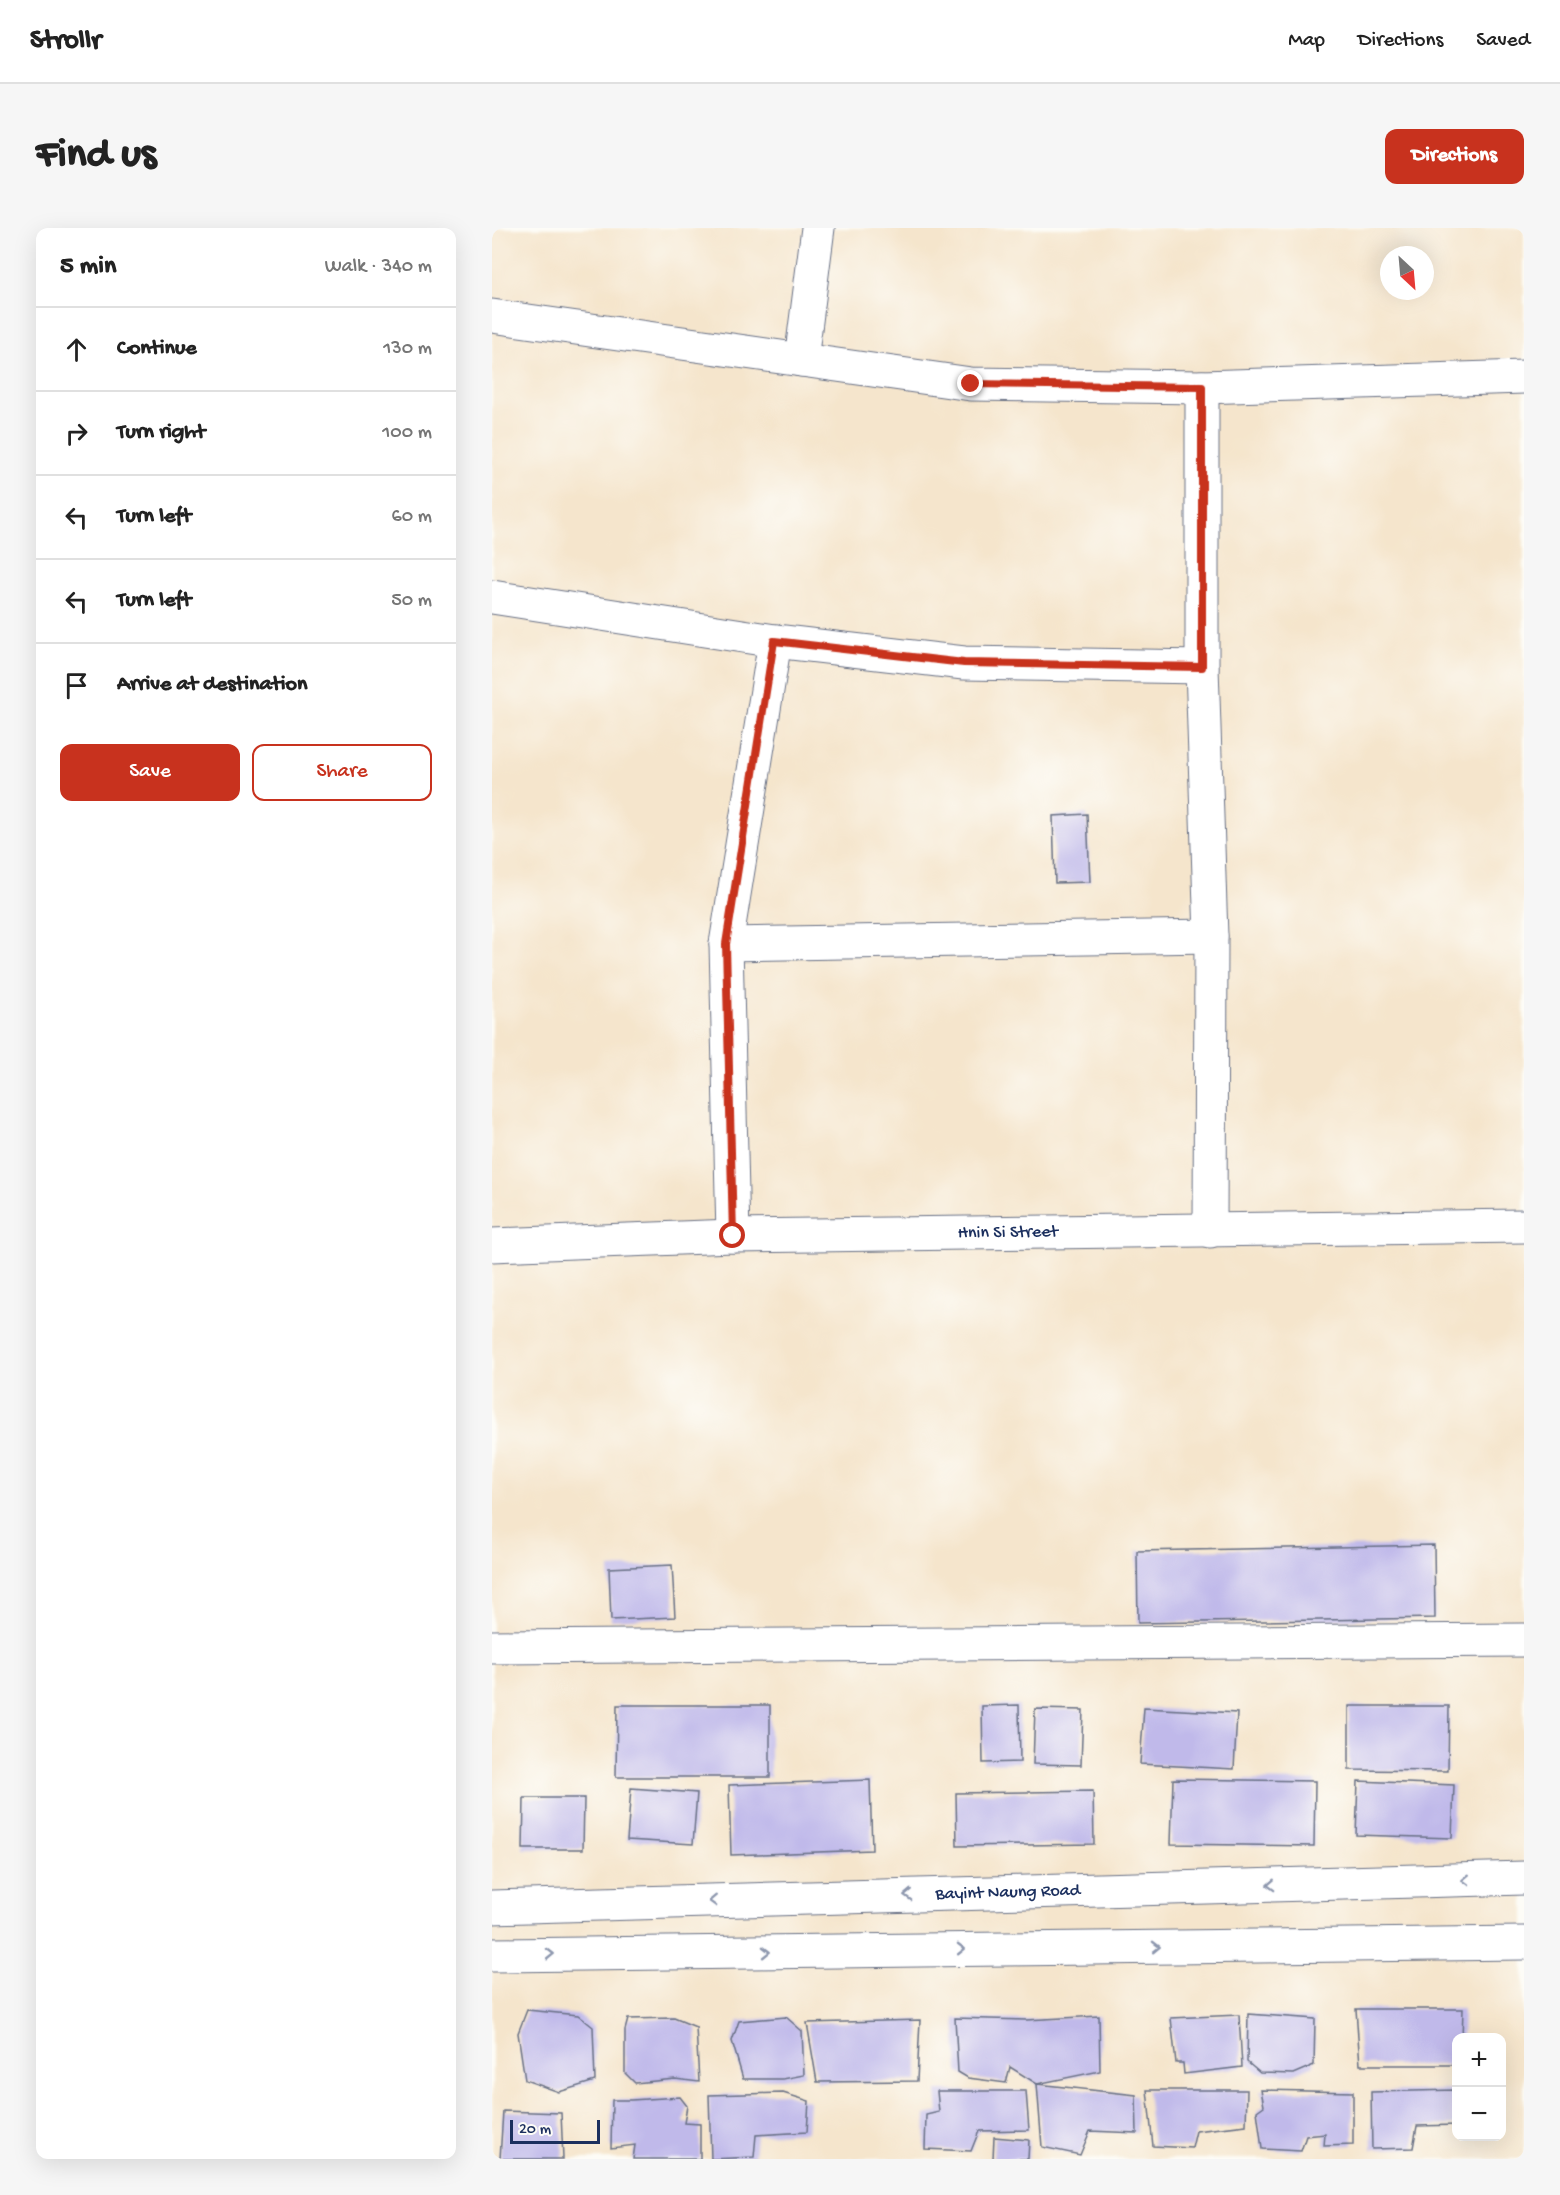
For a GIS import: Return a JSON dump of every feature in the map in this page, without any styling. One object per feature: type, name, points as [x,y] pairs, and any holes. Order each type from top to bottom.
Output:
[{"type":"street","points":[[801,360],[819,228]]},
{"type":"street","points":[[492,316],[971,384],[1202,387],[1524,377]]},
{"type":"street","points":[[1202,387],[1202,667],[1211,936],[1210,1231]]},
{"type":"street","points":[[492,597],[774,641],[964,663],[1202,667]]},
{"type":"street","points":[[733,1236],[726,944],[774,641]]},
{"type":"street","points":[[726,944],[1211,936]]},
{"type":"street","name":"Hnin Si Street","points":[[492,1245],[733,1236],[1524,1226]]},
{"type":"street","points":[[492,1647],[1524,1640]]},
{"type":"street","name":"Bayint Naung Road","points":[[492,1907],[1524,1878]]},
{"type":"street","points":[[492,1955],[1524,1943]]},
{"type":"building","points":[[1087,814],[1090,882],[1055,883],[1053,816]]},
{"type":"building","points":[[1434,1545],[1435,1618],[1138,1623],[1137,1551]]},
{"type":"building","points":[[672,1565],[675,1617],[611,1620],[609,1568]]},
{"type":"building","points":[[617,1705],[770,1705],[770,1777],[616,1777]]},
{"type":"building","points":[[1019,1705],[1020,1762],[983,1763],[982,1706]]},
{"type":"building","points":[[1349,1706],[1449,1706],[1448,1771],[1349,1770]]},
{"type":"building","points":[[1144,1708],[1237,1713],[1234,1769],[1140,1764]]},
{"type":"building","points":[[1035,1709],[1083,1710],[1081,1765],[1033,1764]]},
{"type":"building","points":[[1173,1779],[1315,1781],[1314,1846],[1171,1844]]},
{"type":"building","points":[[870,1780],[872,1850],[731,1855],[729,1785]]},
{"type":"building","points":[[1358,1781],[1454,1785],[1452,1838],[1356,1835]]},
{"type":"building","points":[[631,1788],[697,1793],[693,1844],[627,1840]]},
{"type":"building","points":[[1093,1791],[1094,1844],[957,1846],[956,1793]]},
{"type":"building","points":[[524,1798],[584,1798],[583,1849],[523,1849]]},
{"type":"building","points":[[1356,2009],[1463,2009],[1462,2033],[1452,2033],[1452,2065],[1360,2065]]},
{"type":"building","points":[[527,2010],[578,2015],[593,2027],[595,2081],[559,2092],[525,2080],[518,2033]]},
{"type":"building","points":[[1248,2014],[1315,2019],[1314,2065],[1293,2074],[1260,2073],[1247,2062]]},
{"type":"building","points":[[1239,2015],[1242,2067],[1184,2074],[1183,2063],[1176,2063],[1171,2018]]},
{"type":"building","points":[[1099,2016],[1100,2071],[1037,2084],[1010,2067],[1006,2083],[968,2078],[958,2072],[955,2018],[1026,2020]]},
{"type":"building","points":[[786,2017],[802,2031],[804,2075],[783,2079],[743,2079],[732,2041],[739,2021]]},
{"type":"building","points":[[674,2018],[696,2027],[699,2082],[675,2079],[635,2083],[625,2073],[625,2030],[628,2019]]},
{"type":"building","points":[[920,2020],[917,2081],[817,2082],[807,2023]]},
{"type":"building","points":[[1037,2084],[1136,2095],[1137,2133],[1090,2131],[1080,2155],[1042,2147]]},
{"type":"building","points":[[1147,2090],[1247,2090],[1246,2125],[1196,2131],[1192,2148],[1153,2146]]},
{"type":"building","points":[[1261,2090],[1353,2092],[1353,2145],[1324,2146],[1325,2134],[1306,2136],[1301,2151],[1262,2149],[1257,2111],[1264,2106]]},
{"type":"building","points":[[1452,2090],[1452,2125],[1417,2126],[1413,2148],[1372,2149],[1371,2092]]},
{"type":"building","points":[[937,2091],[1026,2091],[1029,2130],[979,2131],[971,2151],[925,2149],[926,2115],[939,2112]]},
{"type":"building","points":[[783,2093],[809,2101],[807,2132],[756,2135],[754,2157],[711,2159],[709,2095]]},
{"type":"building","points":[[680,2097],[687,2106],[684,2123],[700,2124],[700,2159],[633,2159],[635,2145],[611,2148],[612,2100]]},
{"type":"building","points":[[503,2111],[561,2113],[563,2159],[500,2159]]},
{"type":"building","points":[[994,2137],[1029,2140],[1028,2159],[993,2159]]},
{"type":"route","points":[[733,1236],[726,944],[774,641],[964,663],[1202,667],[1202,387],[971,384]]}]
